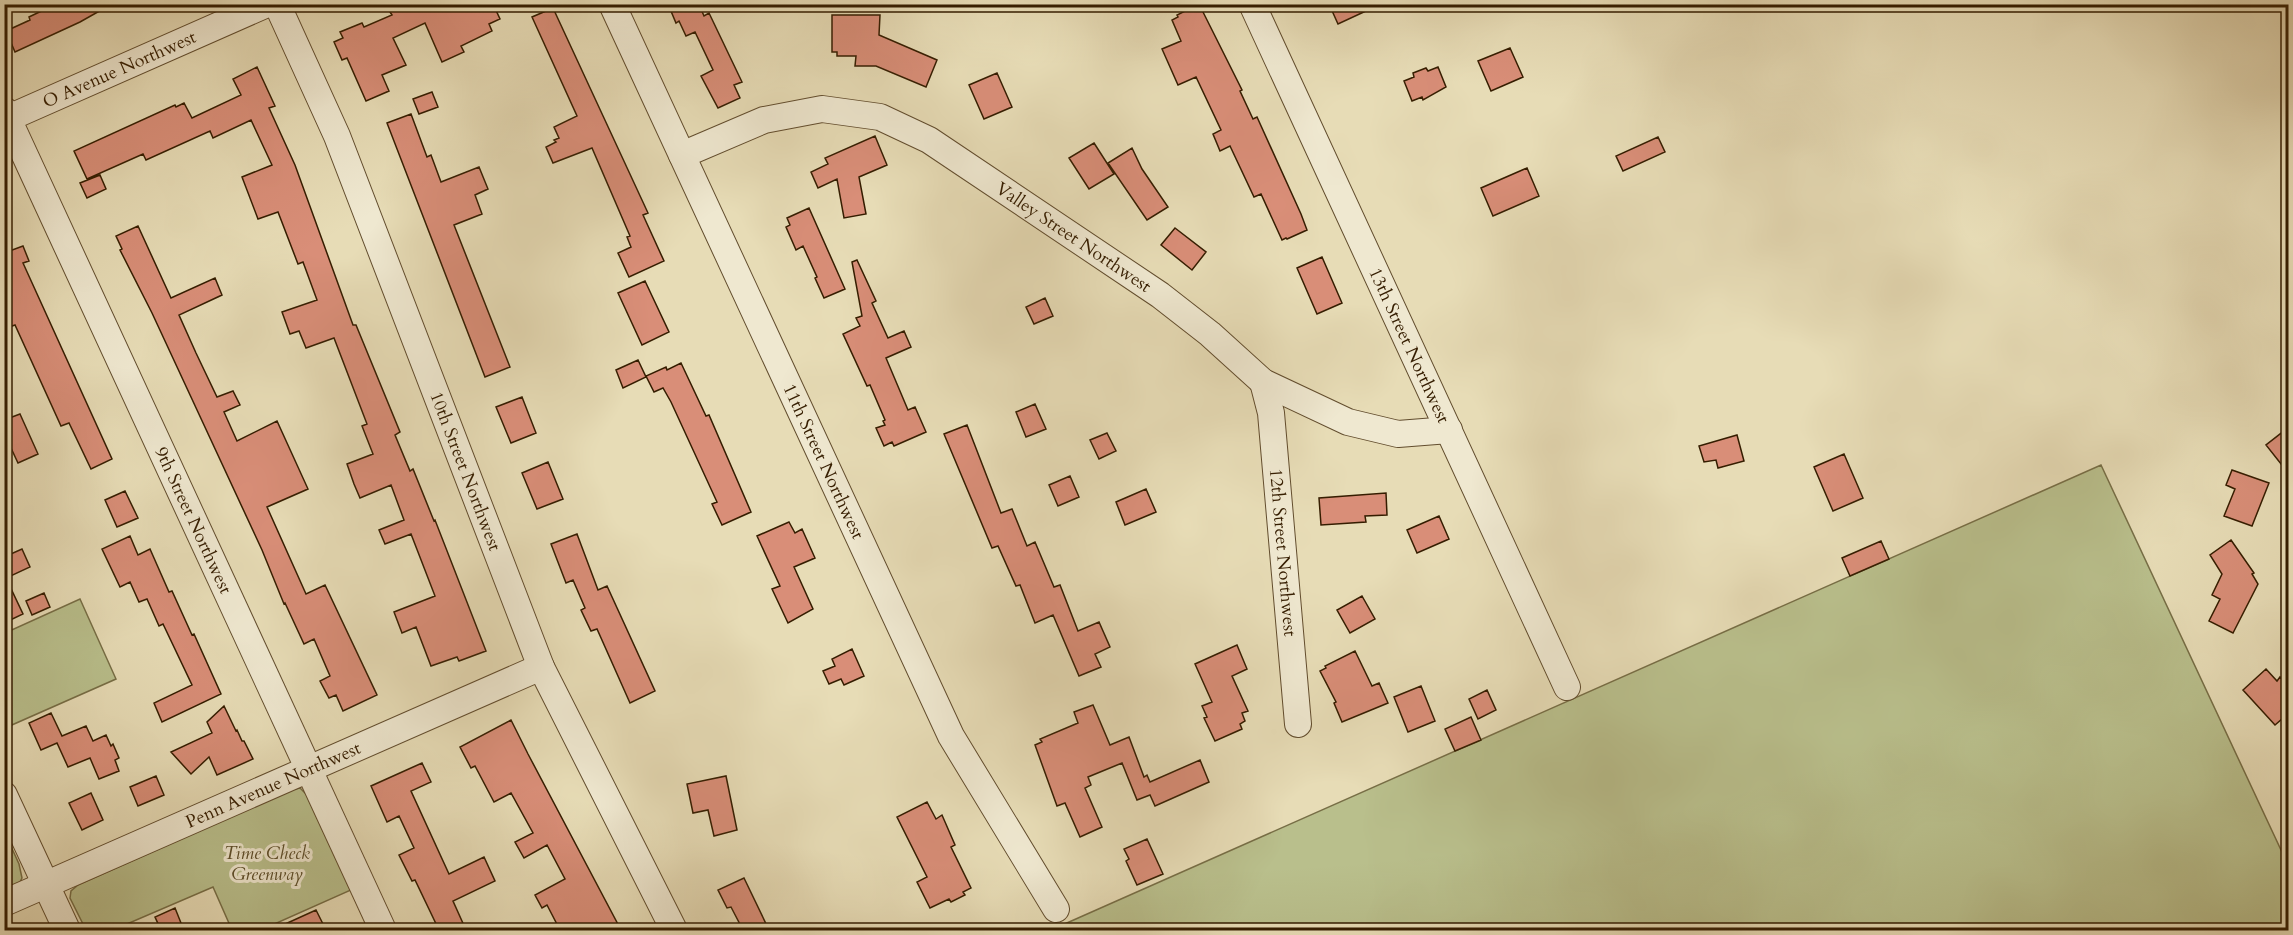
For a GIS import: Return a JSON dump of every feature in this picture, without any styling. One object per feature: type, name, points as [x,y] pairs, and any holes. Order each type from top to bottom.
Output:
[{"type":"street","name":"O Avenue Northwest","points":[[6,116],[267,4]]},
{"type":"street","name":"10th Street Northwest","points":[[277,4],[337,136],[541,667],[630,847],[674,930]]},
{"type":"street","name":"11th Street Northwest","points":[[612,4],[951,736],[1056,909]]},
{"type":"street","name":"13th Street Northwest","points":[[1252,4],[1567,687]]},
{"type":"street","name":"Valley Street Northwest","points":[[682,155],[764,120],[822,109],[880,117],[929,140],[1160,295],[1210,334],[1263,382],[1348,422],[1398,434],[1449,430]]},
{"type":"street","name":"9th Street Northwest","points":[[6,116],[382,930]]},
{"type":"street","name":"12th Street Northwest","points":[[1263,382],[1271,413],[1298,724]]},
{"type":"street","name":"Penn Avenue Northwest","points":[[4,903],[541,667]]},
{"type":"street","points":[[4,795],[67,930]]},
{"type":"green space","points":[[2101,465],[2288,865],[2288,930],[1051,930]]},
{"type":"green space","points":[[80,599],[116,679],[5,728],[5,633]]},
{"type":"green space","name":"Time Check Greenway","points":[[300,788],[306,794],[351,890],[261,930],[232,930],[213,887],[113,930],[86,930],[70,898],[71,891],[78,885],[290,790]]},
{"type":"green space","points":[[4,831],[19,864],[22,878],[19,884],[4,890]]},
{"type":"building","points":[[56,4],[112,4],[80,22],[15,52],[6,31]]},
{"type":"building","points":[[403,4],[493,4],[500,19],[489,24],[492,31],[461,46],[464,52],[442,62],[425,23],[393,38],[406,65],[382,75],[389,91],[366,101],[347,58],[342,60],[334,42],[343,38],[340,32],[362,23],[364,27],[392,15],[390,12]]},
{"type":"building","points":[[668,4],[709,4],[701,9],[704,16],[709,13],[742,82],[734,85],[740,98],[718,108],[701,76],[713,70],[695,32],[686,36],[679,21],[676,23]]},
{"type":"building","points":[[1199,4],[1242,90],[1240,91],[1253,119],[1257,117],[1307,230],[1287,239],[1282,240],[1261,194],[1254,197],[1230,146],[1220,151],[1213,134],[1221,130],[1196,77],[1178,85],[1162,49],[1181,41],[1172,20]]},
{"type":"building","points":[[1329,4],[1381,4],[1338,24]]},
{"type":"building","points":[[553,8],[648,213],[643,215],[664,261],[629,277],[618,253],[631,247],[627,237],[630,236],[592,148],[553,163],[546,147],[559,138],[554,127],[577,116],[532,17]]},
{"type":"building","points":[[832,15],[880,15],[879,35],[937,60],[926,87],[876,66],[855,66],[856,56],[837,56],[837,52],[832,52]]},
{"type":"building","points":[[1510,48],[1523,77],[1491,91],[1478,61]]},
{"type":"building","points":[[257,67],[275,106],[269,108],[295,165],[353,325],[356,325],[400,432],[395,435],[410,471],[413,469],[435,520],[486,651],[459,661],[457,657],[431,666],[416,627],[402,633],[394,612],[435,596],[411,534],[385,544],[379,530],[404,520],[391,485],[360,498],[354,484],[347,464],[373,454],[362,426],[367,424],[334,338],[306,348],[299,331],[290,334],[282,312],[317,300],[303,262],[298,264],[278,212],[258,219],[242,177],[272,165],[251,120],[213,138],[210,131],[146,160],[143,154],[87,179],[74,151],[175,105],[176,107],[184,103],[192,118],[241,95],[233,79]]},
{"type":"building","points":[[1438,67],[1446,87],[1423,100],[1422,97],[1412,101],[1404,81],[1414,77],[1413,73],[1426,68],[1428,71]]},
{"type":"building","points":[[997,73],[1012,107],[984,119],[969,85]]},
{"type":"building","points":[[432,92],[438,107],[419,114],[413,99]]},
{"type":"building","points":[[411,114],[427,157],[431,155],[441,182],[479,167],[488,189],[475,195],[482,214],[454,225],[510,367],[485,377],[387,123]]},
{"type":"building","points":[[875,136],[887,165],[859,177],[866,214],[844,218],[837,179],[818,188],[811,172],[828,164],[825,158]]},
{"type":"building","points":[[1658,137],[1665,152],[1623,171],[1616,156]]},
{"type":"building","points":[[1094,143],[1114,174],[1089,189],[1069,158]]},
{"type":"building","points":[[1132,148],[1142,169],[1168,207],[1147,220],[1108,163]]},
{"type":"building","points":[[1527,168],[1539,196],[1493,216],[1481,188]]},
{"type":"building","points":[[100,175],[106,189],[87,198],[80,183]]},
{"type":"building","points":[[809,208],[845,289],[824,298],[803,246],[796,250],[786,227],[790,225],[787,218]]},
{"type":"building","points":[[138,226],[171,298],[215,278],[222,295],[179,315],[217,397],[233,391],[240,405],[224,412],[237,441],[277,421],[308,489],[267,507],[306,594],[325,585],[377,695],[343,711],[336,695],[329,698],[320,681],[330,676],[314,639],[304,644],[284,604],[262,550],[152,313],[120,250],[122,249],[116,236]]},
{"type":"building","points":[[1175,228],[1206,252],[1192,270],[1161,245]]},
{"type":"building","points":[[23,246],[29,261],[23,263],[112,459],[91,469],[69,423],[61,426],[15,325],[4,329],[4,253]]},
{"type":"building","points":[[1322,257],[1342,303],[1317,314],[1297,268]]},
{"type":"building","points":[[857,260],[876,301],[872,303],[888,338],[904,331],[911,347],[886,358],[908,410],[915,407],[926,432],[894,446],[892,442],[884,446],[876,428],[885,425],[883,421],[885,420],[870,385],[867,386],[843,334],[860,326],[856,318],[862,316],[852,262]]},
{"type":"building","points":[[645,281],[669,332],[642,345],[618,293]]},
{"type":"building","points":[[1045,298],[1053,316],[1034,324],[1026,307]]},
{"type":"building","points":[[638,360],[646,377],[623,388],[616,370]]},
{"type":"building","points":[[681,363],[706,416],[709,415],[751,512],[722,525],[712,504],[717,502],[671,402],[663,388],[654,392],[646,376]]},
{"type":"building","points":[[522,397],[536,433],[511,443],[496,407]]},
{"type":"building","points":[[1035,404],[1046,429],[1026,437],[1016,412]]},
{"type":"building","points":[[20,414],[38,454],[18,463],[4,433],[4,420]]},
{"type":"building","points":[[967,425],[1001,513],[1012,509],[1027,546],[1035,542],[1054,587],[1060,585],[1078,631],[1099,622],[1110,647],[1095,654],[1101,667],[1079,676],[1053,615],[1035,623],[1020,585],[1016,586],[998,546],[992,548],[944,434]]},
{"type":"building","points":[[2289,427],[2289,474],[2266,445]]},
{"type":"building","points":[[1107,433],[1116,451],[1099,459],[1090,440]]},
{"type":"building","points":[[1737,435],[1744,461],[1718,468],[1716,460],[1704,462],[1699,446]]},
{"type":"building","points":[[1844,454],[1863,498],[1833,511],[1814,467]]},
{"type":"building","points":[[548,462],[563,499],[537,509],[522,473]]},
{"type":"building","points":[[2232,470],[2269,483],[2252,526],[2224,516],[2235,489],[2226,485]]},
{"type":"building","points":[[1070,476],[1079,497],[1058,506],[1049,485]]},
{"type":"building","points":[[1146,489],[1156,512],[1125,525],[1116,502]]},
{"type":"building","points":[[125,491],[138,518],[117,527],[105,500]]},
{"type":"building","points":[[1386,493],[1387,515],[1365,516],[1366,522],[1321,525],[1319,498]]},
{"type":"building","points":[[1439,516],[1449,539],[1417,553],[1407,530]]},
{"type":"building","points":[[789,522],[795,533],[802,529],[815,558],[794,567],[813,609],[788,623],[772,589],[780,586],[757,536]]},
{"type":"building","points":[[577,534],[598,590],[607,586],[655,691],[630,703],[597,629],[591,631],[581,610],[585,608],[573,580],[566,583],[551,544]]},
{"type":"building","points":[[130,536],[138,555],[150,549],[169,592],[172,591],[192,635],[194,634],[221,694],[162,722],[154,703],[192,685],[163,624],[159,626],[147,599],[139,602],[130,582],[120,587],[102,549]]},
{"type":"building","points":[[2231,540],[2254,573],[2252,574],[2258,584],[2233,633],[2209,621],[2220,599],[2212,595],[2222,574],[2210,555]]},
{"type":"building","points":[[1881,541],[1889,559],[1850,576],[1842,558]]},
{"type":"building","points":[[22,549],[30,567],[6,578],[23,614],[4,623],[4,557]]},
{"type":"building","points":[[44,593],[50,607],[32,615],[26,601]]},
{"type":"building","points":[[1362,596],[1375,619],[1350,633],[1337,610]]},
{"type":"building","points":[[1237,645],[1247,669],[1232,676],[1248,711],[1242,713],[1245,721],[1240,724],[1242,729],[1215,741],[1204,718],[1207,717],[1202,706],[1212,702],[1195,664]]},
{"type":"building","points":[[852,649],[864,676],[844,685],[841,679],[829,684],[823,671],[835,666],[832,659]]},
{"type":"building","points":[[1355,651],[1372,686],[1379,683],[1388,703],[1342,722],[1334,703],[1336,702],[1320,671],[1326,668],[1325,666]]},
{"type":"building","points":[[2266,669],[2277,681],[2280,677],[2289,686],[2289,713],[2275,725],[2243,690]]},
{"type":"building","points":[[1421,686],[1435,721],[1408,732],[1394,697]]},
{"type":"building","points":[[1487,690],[1496,710],[1478,719],[1469,699]]},
{"type":"building","points":[[1093,705],[1110,745],[1129,737],[1144,777],[1147,775],[1150,782],[1200,760],[1209,782],[1155,806],[1150,795],[1137,800],[1122,763],[1088,777],[1091,785],[1085,788],[1102,827],[1080,837],[1065,803],[1057,806],[1035,745],[1042,742],[1040,739],[1078,723],[1074,712]]},
{"type":"building","points":[[224,706],[253,759],[217,775],[209,757],[191,774],[171,752],[212,733],[207,722]]},
{"type":"building","points":[[51,713],[62,736],[86,726],[93,741],[106,735],[119,758],[115,760],[119,771],[99,779],[90,758],[68,767],[57,743],[41,750],[29,723]]},
{"type":"building","points":[[1471,717],[1481,740],[1455,751],[1445,729]]},
{"type":"building","points":[[511,720],[621,930],[560,930],[547,905],[542,908],[535,895],[565,879],[547,845],[524,858],[515,842],[533,833],[511,793],[494,802],[475,766],[471,768],[460,747]]},
{"type":"building","points":[[422,763],[431,782],[411,791],[449,874],[484,857],[495,881],[453,901],[466,930],[439,930],[415,880],[412,881],[399,855],[414,848],[399,816],[387,822],[371,786]]},
{"type":"building","points":[[156,776],[164,795],[138,806],[130,787]]},
{"type":"building","points":[[726,776],[737,830],[714,836],[708,810],[693,813],[687,784]]},
{"type":"building","points":[[91,793],[103,820],[82,830],[69,803]]},
{"type":"building","points":[[927,802],[936,819],[942,815],[955,845],[951,847],[971,888],[963,892],[965,895],[951,902],[949,899],[930,908],[917,882],[927,877],[897,817]]},
{"type":"building","points":[[1147,839],[1163,874],[1137,885],[1126,861],[1129,859],[1124,849]]},
{"type":"building","points":[[744,878],[769,930],[743,930],[731,907],[727,908],[718,890]]},
{"type":"building","points":[[175,908],[181,923],[161,930],[155,917]]},
{"type":"building","points":[[316,910],[326,930],[272,930]]}]
